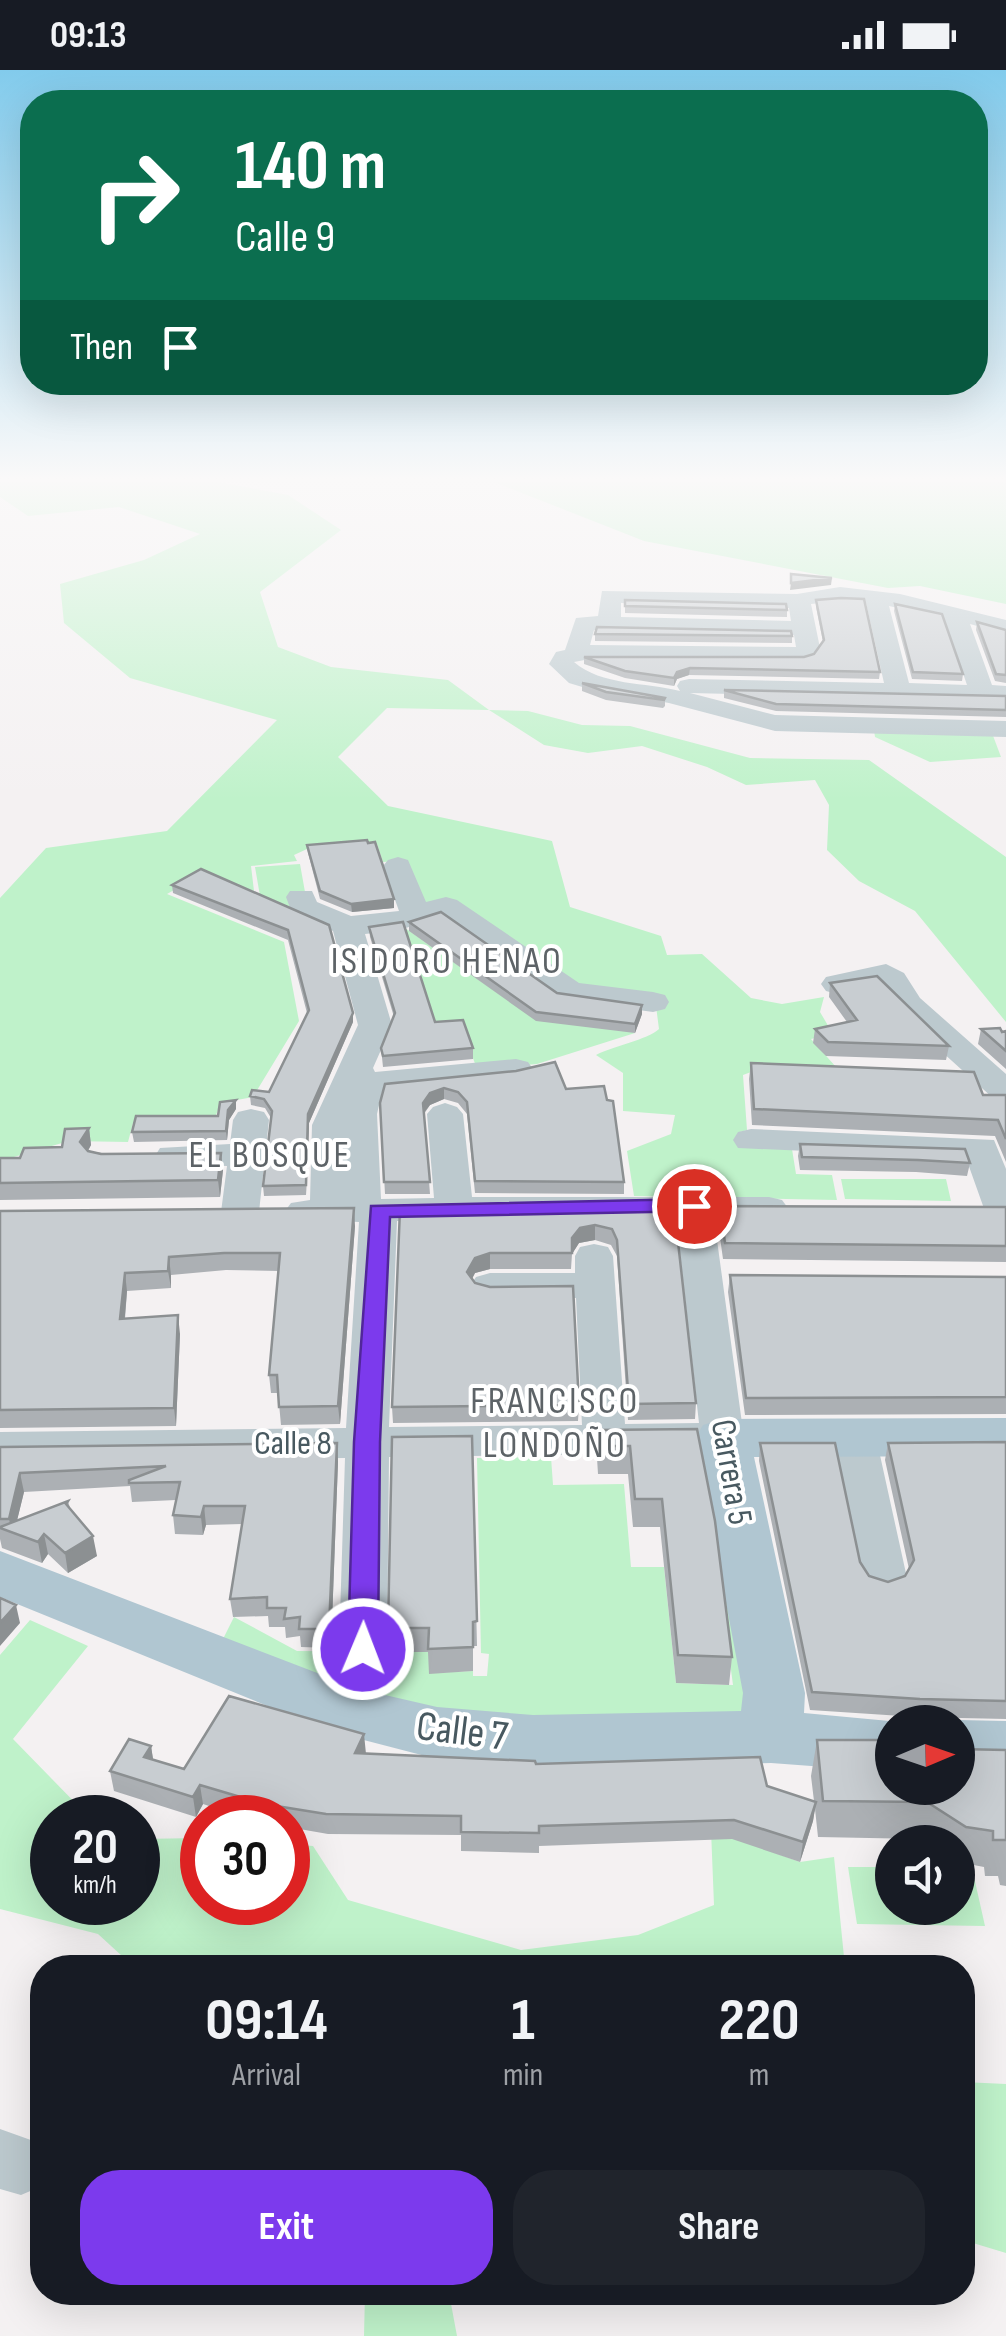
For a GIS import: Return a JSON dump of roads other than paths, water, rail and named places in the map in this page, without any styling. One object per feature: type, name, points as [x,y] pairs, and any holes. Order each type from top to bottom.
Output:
[{"type":"main road","name":"Calle 8","points":[[722,1438],[1006,1436]]},
{"type":"main road","name":"Carrera 5","points":[[722,1438],[774,1692],[771,1737]]},
{"type":"main road","name":"Calle 7","points":[[0,1573],[351,1713],[437,1733],[533,1741],[771,1737],[875,1745]]},
{"type":"main road","points":[[975,1746],[1006,1747]]},
{"type":"street","points":[[609,623],[610,596],[799,601],[814,596],[876,598],[954,612],[1006,627]]},
{"type":"street","points":[[876,598],[885,691],[880,726]]},
{"type":"street","points":[[799,601],[808,648],[792,656],[576,653],[564,657],[562,664],[567,671],[598,684],[775,723],[1006,728]]},
{"type":"street","points":[[620,687],[994,693],[954,612]]},
{"type":"street","points":[[576,653],[580,626],[609,623],[804,628]]},
{"type":"street","points":[[398,866],[431,911],[570,992],[653,1002]]},
{"type":"street","points":[[301,898],[303,907],[346,926],[431,911]]},
{"type":"street","points":[[346,926],[376,1025],[359,1074],[365,1093],[359,1114],[357,1210],[367,1442],[363,1649]]},
{"type":"street","points":[[837,984],[886,974],[907,1002],[995,1082]]},
{"type":"street","points":[[359,1074],[516,1069]]},
{"type":"street","points":[[946,1075],[995,1082]]},
{"type":"street","points":[[445,1114],[454,1208]]},
{"type":"street","points":[[139,1156],[248,1137],[222,1212],[694,1206],[813,1210]]},
{"type":"street","points":[[752,1140],[982,1148],[990,1209]]},
{"type":"street","name":"Carrera 5","points":[[694,1206],[721,1276],[722,1438]]},
{"type":"street","points":[[490,1286],[595,1270],[604,1440]]},
{"type":"street","points":[[854,1437],[884,1578]]},
{"type":"street","name":"Calle 8","points":[[0,1446],[722,1438]]},
{"type":"district","name":"ISIDORO HENAO","points":[[447,961]]},
{"type":"district","name":"EL BOSQUE","points":[[270,1155]]},
{"type":"district","name":"FRANCISCO LONDOÑO","points":[[555,1423]]}]
